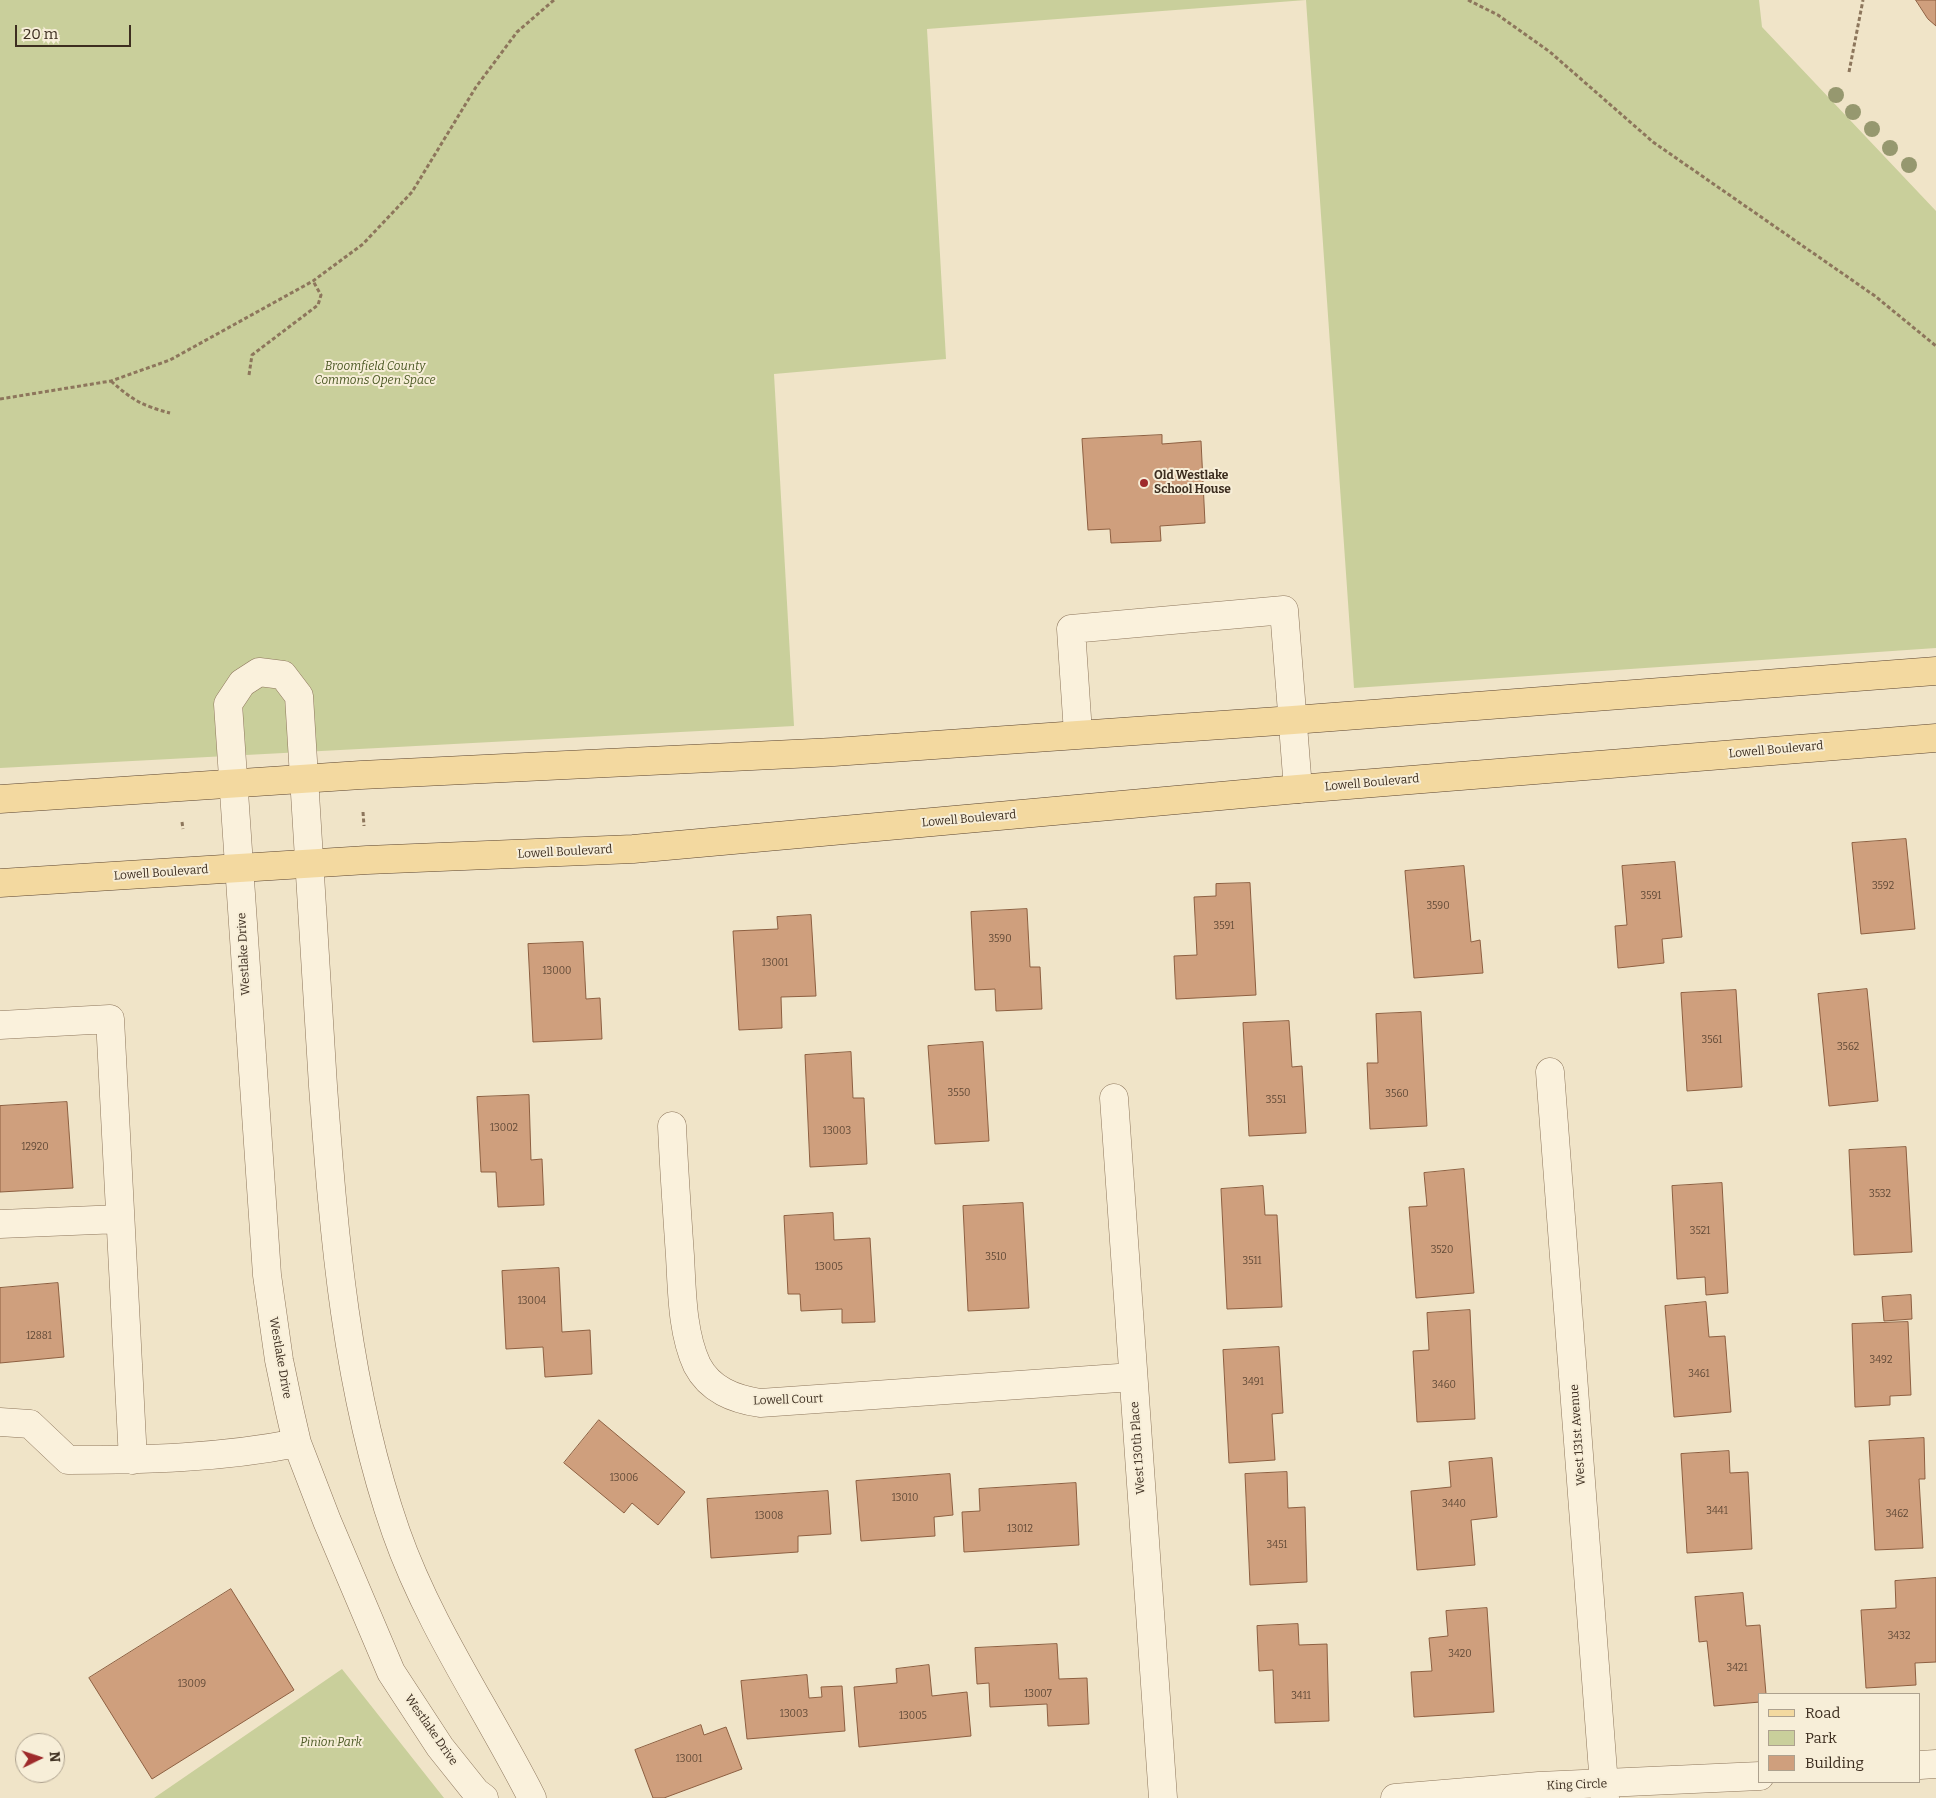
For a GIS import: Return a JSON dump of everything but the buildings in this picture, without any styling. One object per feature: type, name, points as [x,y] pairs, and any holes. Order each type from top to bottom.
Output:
[{"type":"main road","points":[[0,799],[235,782],[834,752],[1078,733],[1293,720],[1936,671]]},
{"type":"main road","points":[[1844,745],[1936,720]]},
{"type":"main road","name":"Lowell Boulevard","points":[[0,883],[240,867],[634,849],[1298,789],[1936,738]]},
{"type":"main road","points":[[0,813],[75,794]]},
{"type":"street","points":[[1078,733],[1071,629],[1284,610],[1298,789]]},
{"type":"street","name":"Westlake Drive","points":[[308,865],[298,696],[283,675],[259,672],[242,683],[228,704],[235,782],[243,950],[268,1275],[279,1360],[297,1443],[391,1672],[440,1747],[476,1792],[484,1798]]},
{"type":"street","points":[[308,865],[338,1263],[355,1370],[375,1464],[396,1534],[438,1628],[532,1798]]},
{"type":"street","points":[[0,1025],[110,1019],[133,1460]]},
{"type":"street","name":"West 131st Avenue","points":[[1550,1072],[1604,1791]]},
{"type":"street","name":"West 130th Place","points":[[1114,1098],[1163,1798]]},
{"type":"street","name":"Lowell Court","points":[[672,1126],[688,1342],[698,1367],[717,1389],[735,1399],[760,1403],[1133,1377]]},
{"type":"street","points":[[0,1224],[120,1219]]},
{"type":"street","points":[[0,1422],[30,1424],[68,1460],[133,1460],[266,1449],[297,1443]]},
{"type":"street","points":[[1921,1765],[1936,1764]]},
{"type":"street","name":"King Circle","points":[[1395,1798],[1539,1786],[1604,1791],[1758,1776]]},
{"type":"path","points":[[0,400],[112,381],[170,360],[313,281],[363,244],[412,192],[476,87],[517,32],[554,0]]},
{"type":"path","points":[[1468,0],[1498,15],[1550,52],[1653,142],[1875,296],[1936,346]]},
{"type":"path","points":[[1849,72],[1863,0]]},
{"type":"path","points":[[249,375],[252,355],[318,305],[322,295],[313,281]]},
{"type":"path","points":[[112,381],[144,407],[170,413]]},
{"type":"green space","name":"Broomfield County Commons Open Space","points":[[0,0],[1306,0],[927,29],[946,359],[774,374],[794,726],[0,768]]},
{"type":"green space","points":[[1306,0],[1759,0],[1762,27],[1936,211],[1936,648],[1354,688]]},
{"type":"green space","name":"Pinion Park","points":[[342,1669],[444,1798],[154,1798]]},
{"type":"place","name":"Old Westlake School House","points":[[1144,483]]}]
